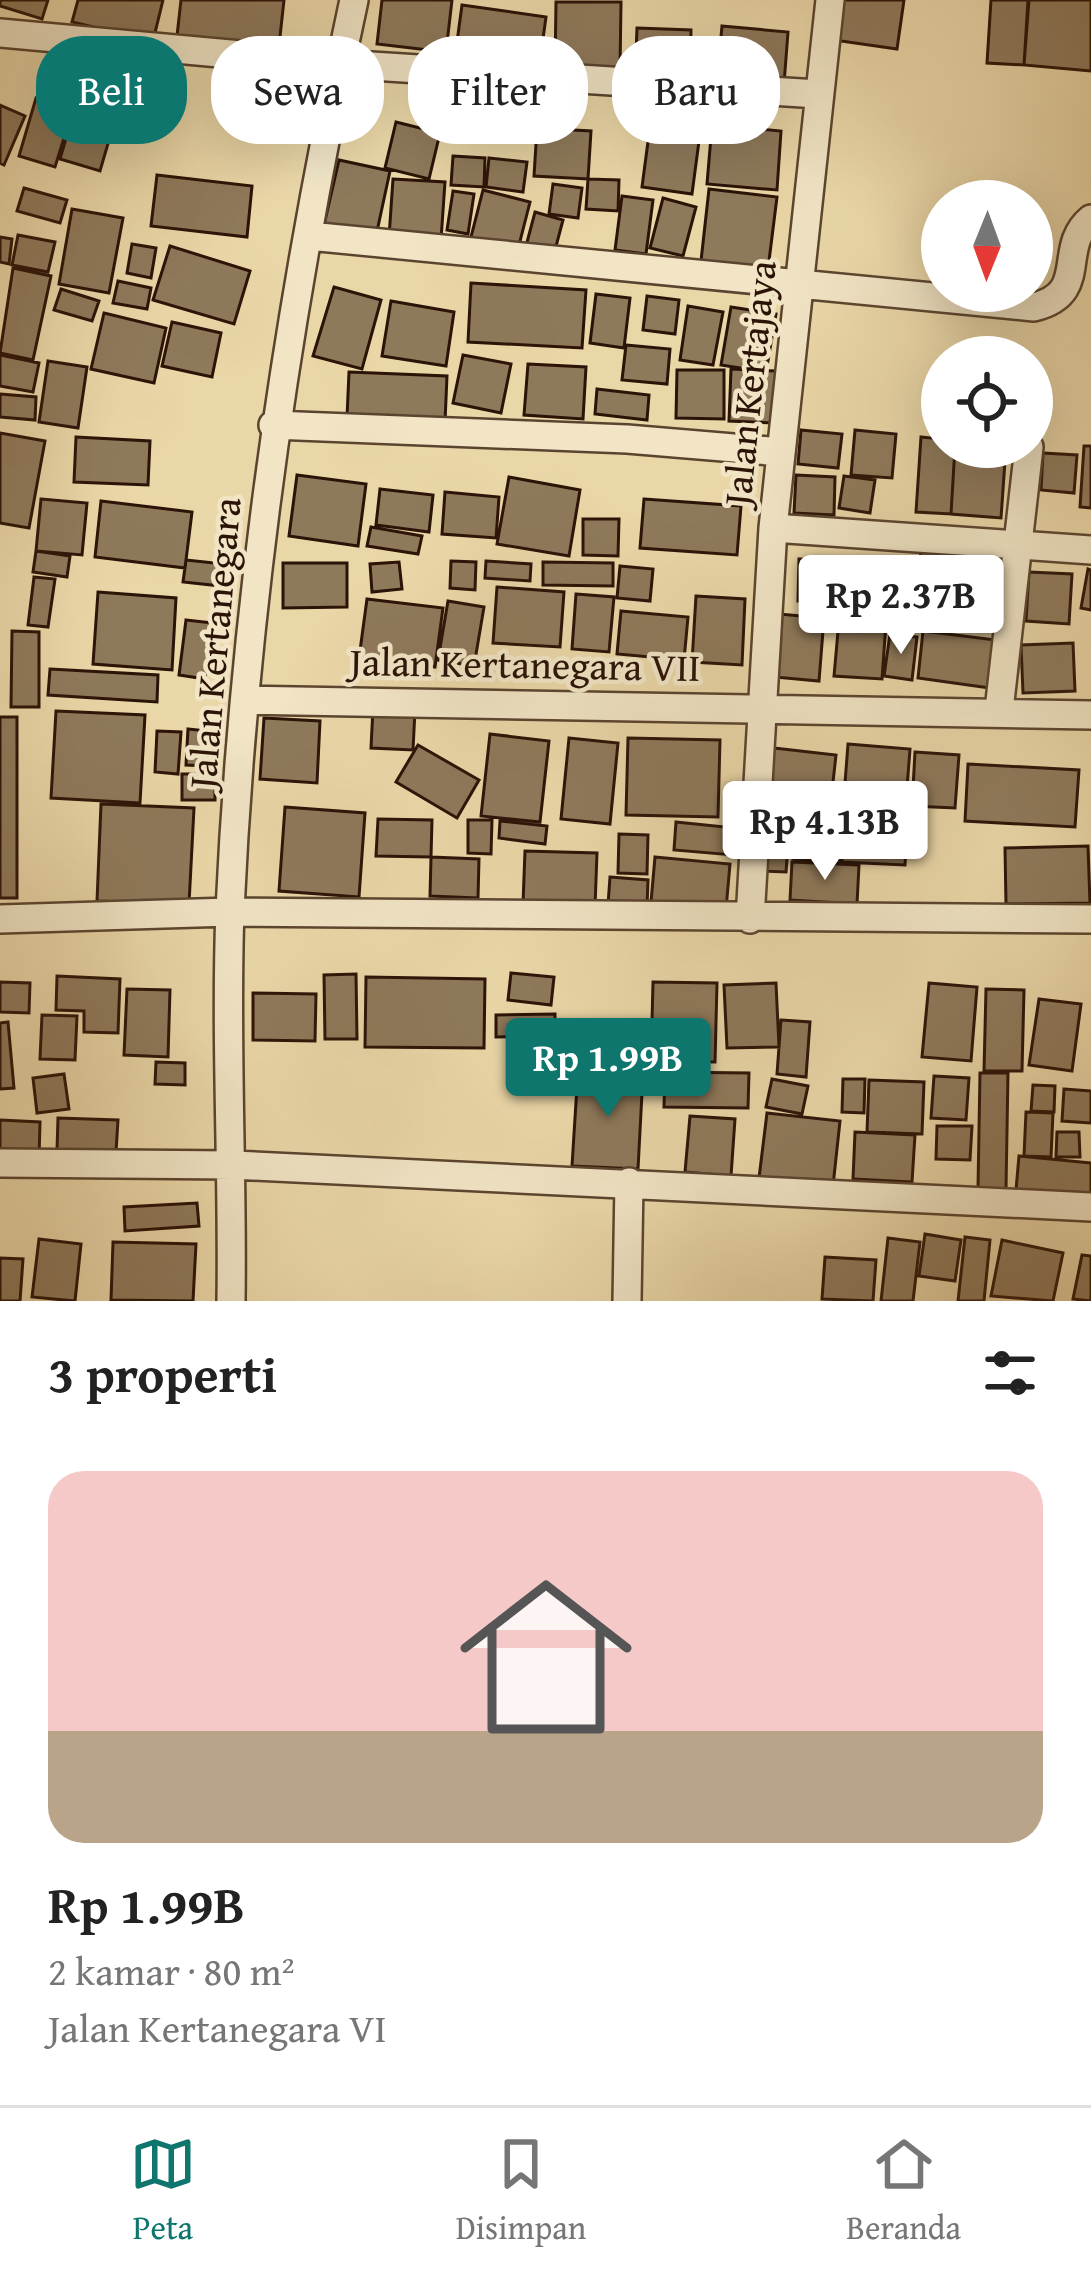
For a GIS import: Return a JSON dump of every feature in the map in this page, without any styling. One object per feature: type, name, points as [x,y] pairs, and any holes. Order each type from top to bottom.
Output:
[{"type":"street","name":"Jalan Kertanegara","points":[[346,36],[354,0]]},
{"type":"street","name":"Jalan Kertajaya","points":[[750,919],[773,528],[830,0]]},
{"type":"street","points":[[0,33],[211,52]]},
{"type":"street","points":[[384,67],[818,94]]},
{"type":"street","name":"Jalan Kertanegara","points":[[231,1301],[230,912],[246,700],[273,424],[326,144]]},
{"type":"street","points":[[309,236],[1034,307],[1060,298],[1067,289],[1079,230],[1091,219]]},
{"type":"street","points":[[273,424],[628,439],[781,452]]},
{"type":"street","points":[[1000,710],[1026,468]]},
{"type":"street","points":[[773,528],[1091,550]]},
{"type":"street","name":"Jalan Kertanegara VII","points":[[246,700],[1091,715]]},
{"type":"street","points":[[0,919],[230,912],[1091,920]]},
{"type":"street","points":[[0,1163],[233,1165],[1091,1207]]},
{"type":"street","points":[[627,1301],[629,1182]]},
{"type":"building","points":[[0,0],[48,0],[42,19],[0,6]]},
{"type":"building","points":[[78,0],[163,0],[154,36],[132,36],[72,22]]},
{"type":"building","points":[[181,0],[284,0],[280,36],[211,36],[211,48],[187,46],[187,36],[177,36]]},
{"type":"building","points":[[382,0],[452,0],[448,36],[408,36],[408,48],[384,45],[384,36],[378,36]]},
{"type":"building","points":[[840,0],[904,0],[897,49],[834,40]]},
{"type":"building","points":[[991,0],[1028,0],[1024,65],[987,63]]},
{"type":"building","points":[[1029,0],[1091,0],[1091,71],[1024,65]]},
{"type":"building","points":[[556,2],[621,2],[620,36],[612,36],[612,70],[588,70],[588,36],[556,36]]},
{"type":"building","points":[[462,5],[546,17],[543,36],[458,36]]},
{"type":"building","points":[[722,26],[788,32],[784,84],[780,84],[780,36],[721,36]]},
{"type":"building","points":[[637,28],[691,30],[691,36],[637,36]]},
{"type":"building","points":[[36,98],[36,144],[62,144],[55,167],[19,156]]},
{"type":"building","points":[[0,105],[25,116],[4,165],[0,163]]},
{"type":"building","points":[[396,122],[408,125],[408,144],[437,144],[429,179],[385,168]]},
{"type":"building","points":[[591,131],[588,179],[534,176],[536,144],[588,144]]},
{"type":"building","points":[[781,131],[777,190],[707,184],[710,144],[780,144]]},
{"type":"building","points":[[64,144],[108,144],[100,171],[60,159]]},
{"type":"building","points":[[648,144],[699,144],[692,194],[642,187]]},
{"type":"building","points":[[453,156],[485,158],[484,187],[451,185]]},
{"type":"building","points":[[489,158],[527,162],[523,192],[486,187]]},
{"type":"building","points":[[339,160],[390,171],[376,236],[324,225]]},
{"type":"building","points":[[157,175],[252,186],[247,237],[151,226]]},
{"type":"building","points":[[393,179],[445,182],[441,240],[389,237]]},
{"type":"building","points":[[588,179],[619,180],[618,211],[586,209]]},
{"type":"building","points":[[553,184],[582,188],[578,218],[549,214]]},
{"type":"building","points":[[24,188],[67,200],[60,223],[17,211]]},
{"type":"building","points":[[709,189],[777,197],[768,269],[701,261]]},
{"type":"building","points":[[483,190],[530,202],[517,253],[470,241]]},
{"type":"building","points":[[453,191],[474,194],[468,234],[447,230]]},
{"type":"building","points":[[622,196],[653,200],[646,254],[615,250]]},
{"type":"building","points":[[663,198],[696,207],[683,256],[650,248]]},
{"type":"building","points":[[72,209],[123,218],[109,293],[59,284]]},
{"type":"building","points":[[535,212],[563,220],[554,254],[526,246]]},
{"type":"building","points":[[18,235],[55,242],[48,272],[12,265]]},
{"type":"building","points":[[0,237],[12,239],[9,264],[0,262]]},
{"type":"building","points":[[132,244],[156,248],[151,278],[127,273]]},
{"type":"building","points":[[170,246],[250,271],[234,324],[153,300]]},
{"type":"building","points":[[13,268],[51,276],[33,360],[0,353]]},
{"type":"building","points":[[118,281],[151,288],[147,309],[113,303]]},
{"type":"building","points":[[471,283],[586,290],[582,348],[468,342]]},
{"type":"building","points":[[334,287],[381,300],[362,369],[313,356]]},
{"type":"building","points":[[61,289],[99,301],[92,321],[54,310]]},
{"type":"building","points":[[596,294],[630,298],[624,348],[590,343]]},
{"type":"building","points":[[647,296],[679,300],[675,334],[643,330]]},
{"type":"building","points":[[391,301],[454,312],[446,366],[382,356]]},
{"type":"building","points":[[688,306],[723,312],[713,365],[680,360]]},
{"type":"building","points":[[731,307],[776,314],[766,372],[721,365]]},
{"type":"building","points":[[104,313],[166,328],[154,383],[91,369]]},
{"type":"building","points":[[172,322],[221,333],[212,377],[162,366]]},
{"type":"building","points":[[626,345],[670,349],[667,384],[622,380]]},
{"type":"building","points":[[0,355],[39,363],[33,392],[0,386]]},
{"type":"building","points":[[463,355],[511,364],[501,413],[453,403]]},
{"type":"building","points":[[48,361],[87,367],[78,428],[39,422]]},
{"type":"building","points":[[528,364],[586,367],[583,419],[524,415]]},
{"type":"building","points":[[731,369],[776,371],[774,423],[729,421]]},
{"type":"building","points":[[677,370],[724,370],[724,419],[676,418]]},
{"type":"building","points":[[349,372],[447,376],[445,422],[347,417]]},
{"type":"building","points":[[597,389],[649,395],[647,420],[595,414]]},
{"type":"building","points":[[0,394],[36,397],[35,420],[0,417]]},
{"type":"building","points":[[801,430],[842,434],[838,468],[798,464]]},
{"type":"building","points":[[855,430],[896,434],[892,478],[851,475]]},
{"type":"building","points":[[0,433],[45,441],[29,528],[0,523]]},
{"type":"building","points":[[76,437],[150,441],[148,485],[74,482]]},
{"type":"building","points":[[921,437],[921,468],[954,468],[951,514],[916,512]]},
{"type":"building","points":[[1084,446],[1091,446],[1091,508],[1080,507]]},
{"type":"building","points":[[1053,454],[1077,455],[1074,493],[1041,490],[1042,468],[1053,468]]},
{"type":"building","points":[[954,468],[1005,468],[1001,518],[951,514]]},
{"type":"building","points":[[297,475],[366,484],[358,546],[289,536]]},
{"type":"building","points":[[796,475],[835,477],[834,515],[794,513]]},
{"type":"building","points":[[844,476],[875,480],[870,513],[839,508]]},
{"type":"building","points":[[509,477],[580,490],[569,556],[497,544]]},
{"type":"building","points":[[380,489],[433,495],[429,532],[376,525]]},
{"type":"building","points":[[445,492],[499,497],[496,538],[442,534]]},
{"type":"building","points":[[41,499],[87,503],[82,555],[36,551]]},
{"type":"building","points":[[644,499],[741,506],[737,555],[640,548]]},
{"type":"building","points":[[101,501],[192,512],[185,568],[95,557]]},
{"type":"building","points":[[583,519],[619,519],[618,556],[583,555]]},
{"type":"building","points":[[371,527],[422,536],[418,554],[367,546]]},
{"type":"building","points":[[921,550],[952,553],[947,600],[916,597]]},
{"type":"building","points":[[36,551],[70,556],[67,577],[33,572]]},
{"type":"building","points":[[799,559],[830,560],[829,601],[798,601]]},
{"type":"building","points":[[186,560],[224,564],[221,586],[183,582]]},
{"type":"building","points":[[451,561],[476,562],[475,590],[450,588]]},
{"type":"building","points":[[486,561],[531,564],[530,581],[485,578]]},
{"type":"building","points":[[870,561],[874,605],[839,609],[835,564]]},
{"type":"building","points":[[886,561],[913,563],[911,598],[883,596]]},
{"type":"building","points":[[399,562],[402,589],[372,592],[370,564]]},
{"type":"building","points":[[543,562],[613,563],[613,586],[543,585]]},
{"type":"building","points":[[283,563],[347,563],[347,607],[283,608]]},
{"type":"building","points":[[953,563],[994,567],[987,627],[946,623]]},
{"type":"building","points":[[620,566],[653,569],[650,601],[617,598]]},
{"type":"building","points":[[1091,570],[1091,610],[1081,608]]},
{"type":"building","points":[[1029,572],[1072,574],[1069,624],[1026,621]]},
{"type":"building","points":[[34,577],[55,579],[48,627],[28,625]]},
{"type":"building","points":[[497,587],[564,592],[560,647],[493,643]]},
{"type":"building","points":[[98,592],[176,598],[172,670],[93,664]]},
{"type":"building","points":[[576,594],[614,597],[609,652],[572,649]]},
{"type":"building","points":[[696,596],[745,599],[742,665],[692,662]]},
{"type":"building","points":[[367,599],[443,608],[435,667],[359,658]]},
{"type":"building","points":[[448,601],[484,607],[474,666],[438,660]]},
{"type":"building","points":[[923,605],[923,622],[891,624],[891,606]]},
{"type":"building","points":[[621,611],[688,617],[684,660],[617,654]]},
{"type":"building","points":[[779,614],[824,618],[819,681],[774,677]]},
{"type":"building","points":[[186,620],[213,623],[205,679],[179,675]]},
{"type":"building","points":[[839,620],[886,623],[882,679],[834,676]]},
{"type":"building","points":[[12,631],[39,632],[39,707],[11,707]]},
{"type":"building","points":[[923,631],[996,640],[990,688],[918,678]]},
{"type":"building","points":[[890,634],[917,637],[912,680],[884,676]]},
{"type":"building","points":[[1073,643],[1075,691],[1023,693],[1021,645]]},
{"type":"building","points":[[50,669],[158,675],[157,702],[48,695]]},
{"type":"building","points":[[373,708],[415,710],[413,750],[371,748]]},
{"type":"building","points":[[56,711],[145,715],[140,803],[51,798]]},
{"type":"building","points":[[0,717],[17,717],[17,898],[0,898]]},
{"type":"building","points":[[264,718],[320,721],[317,783],[260,779]]},
{"type":"building","points":[[188,729],[208,731],[206,766],[186,765]]},
{"type":"building","points":[[157,731],[181,732],[178,774],[155,772]]},
{"type":"building","points":[[490,734],[549,741],[540,822],[481,816]]},
{"type":"building","points":[[569,738],[618,743],[610,824],[561,819]]},
{"type":"building","points":[[628,738],[720,740],[718,817],[626,815]]},
{"type":"building","points":[[848,744],[910,749],[906,801],[844,796]]},
{"type":"building","points":[[418,745],[479,780],[457,818],[396,782]]},
{"type":"building","points":[[774,748],[836,755],[829,818],[767,812]]},
{"type":"building","points":[[915,752],[959,755],[955,808],[912,806]]},
{"type":"building","points":[[968,764],[1079,770],[1075,827],[965,821]]},
{"type":"building","points":[[182,774],[215,774],[215,800],[182,800]]},
{"type":"building","points":[[101,804],[194,808],[189,904],[97,901]]},
{"type":"building","points":[[285,807],[365,813],[359,897],[279,891]]},
{"type":"building","points":[[378,819],[432,820],[431,857],[376,856]]},
{"type":"building","points":[[468,820],[492,820],[491,854],[468,853]]},
{"type":"building","points":[[500,821],[547,826],[545,844],[499,838]]},
{"type":"building","points":[[676,822],[735,828],[733,855],[674,850]]},
{"type":"building","points":[[796,823],[843,828],[839,863],[793,859]]},
{"type":"building","points":[[843,828],[907,831],[905,865],[842,862]]},
{"type":"building","points":[[763,832],[789,834],[786,872],[761,871]]},
{"type":"building","points":[[619,834],[648,835],[647,874],[618,873]]},
{"type":"building","points":[[1088,846],[1090,903],[1006,904],[1005,848]]},
{"type":"building","points":[[525,851],[597,853],[595,907],[523,904]]},
{"type":"building","points":[[431,857],[479,859],[478,898],[430,896]]},
{"type":"building","points":[[655,857],[730,864],[726,909],[651,902]]},
{"type":"building","points":[[792,862],[859,865],[857,904],[790,900]]},
{"type":"building","points":[[610,877],[648,880],[647,907],[608,905]]},
{"type":"building","points":[[511,973],[554,977],[551,1005],[508,1000]]},
{"type":"building","points":[[356,974],[357,1039],[325,1039],[324,975]]},
{"type":"building","points":[[57,976],[120,979],[118,1033],[84,1032],[84,1011],[56,1010]]},
{"type":"building","points":[[366,977],[485,979],[484,1048],[365,1047]]},
{"type":"building","points":[[0,982],[30,983],[29,1013],[0,1012]]},
{"type":"building","points":[[653,982],[717,983],[715,1062],[651,1061]]},
{"type":"building","points":[[776,983],[779,1047],[727,1048],[724,985]]},
{"type":"building","points":[[929,983],[977,987],[971,1061],[922,1057]]},
{"type":"building","points":[[127,989],[170,990],[168,1057],[124,1055]]},
{"type":"building","points":[[986,989],[1024,990],[1022,1071],[984,1071]]},
{"type":"building","points":[[253,993],[316,994],[315,1041],[253,1040]]},
{"type":"building","points":[[1039,999],[1081,1004],[1072,1071],[1029,1065]]},
{"type":"building","points":[[555,1014],[555,1036],[496,1037],[496,1015]]},
{"type":"building","points":[[42,1015],[77,1016],[75,1060],[40,1059]]},
{"type":"building","points":[[781,1020],[810,1022],[806,1077],[777,1074]]},
{"type":"building","points":[[8,1022],[14,1088],[0,1089],[0,1023]]},
{"type":"building","points":[[156,1062],[185,1063],[185,1085],[155,1084]]},
{"type":"building","points":[[578,1070],[643,1074],[638,1169],[572,1166]]},
{"type":"building","points":[[665,1072],[749,1073],[748,1108],[664,1107]]},
{"type":"building","points":[[980,1073],[1008,1073],[1006,1189],[978,1189]]},
{"type":"building","points":[[64,1074],[69,1109],[37,1113],[33,1078]]},
{"type":"building","points":[[934,1076],[969,1078],[966,1120],[931,1118]]},
{"type":"building","points":[[772,1079],[808,1086],[802,1114],[766,1107]]},
{"type":"building","points":[[843,1079],[865,1079],[864,1113],[842,1112]]},
{"type":"building","points":[[869,1080],[924,1082],[922,1134],[867,1132]]},
{"type":"building","points":[[1033,1085],[1055,1086],[1054,1112],[1031,1111]]},
{"type":"building","points":[[1064,1089],[1091,1091],[1091,1123],[1062,1121]]},
{"type":"building","points":[[1026,1112],[1053,1113],[1051,1157],[1024,1156]]},
{"type":"building","points":[[767,1113],[840,1121],[833,1186],[759,1178]]},
{"type":"building","points":[[690,1116],[735,1119],[731,1176],[685,1172]]},
{"type":"building","points":[[58,1118],[118,1120],[116,1152],[57,1150]]},
{"type":"building","points":[[0,1120],[40,1122],[39,1159],[0,1158]]},
{"type":"building","points":[[937,1126],[972,1126],[970,1160],[936,1159]]},
{"type":"building","points":[[855,1132],[915,1135],[912,1182],[853,1179]]},
{"type":"building","points":[[1057,1132],[1079,1132],[1080,1157],[1056,1157]]},
{"type":"building","points":[[1019,1156],[1091,1163],[1091,1198],[1016,1190]]},
{"type":"building","points":[[197,1203],[199,1226],[125,1231],[124,1207]]},
{"type":"building","points":[[925,1234],[961,1240],[955,1281],[919,1276]]},
{"type":"building","points":[[965,1237],[990,1240],[984,1301],[958,1301]]},
{"type":"building","points":[[888,1238],[920,1242],[913,1301],[881,1301]]},
{"type":"building","points":[[39,1239],[81,1244],[75,1301],[32,1297]]},
{"type":"building","points":[[1002,1240],[1063,1253],[1053,1301],[991,1296]]},
{"type":"building","points":[[113,1242],[196,1244],[193,1301],[111,1300]]},
{"type":"building","points":[[1082,1255],[1091,1256],[1091,1301],[1073,1299]]},
{"type":"building","points":[[825,1257],[876,1260],[873,1301],[822,1299]]},
{"type":"building","points":[[0,1258],[23,1259],[20,1301],[0,1301]]}]
